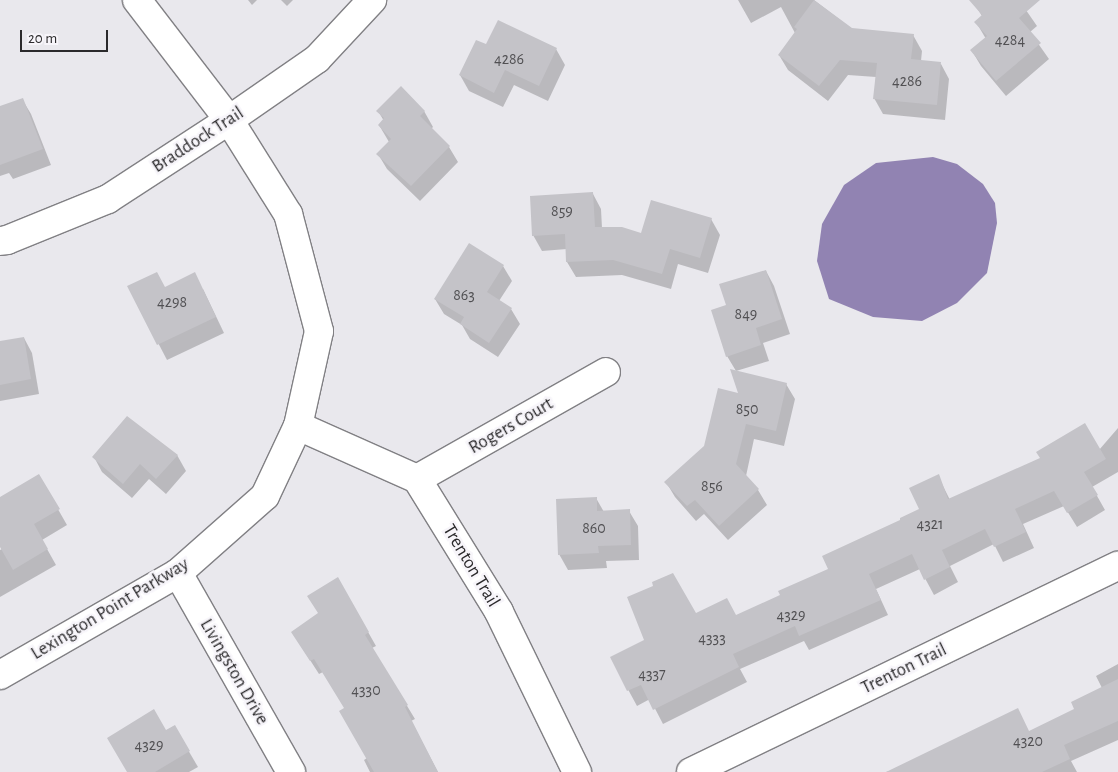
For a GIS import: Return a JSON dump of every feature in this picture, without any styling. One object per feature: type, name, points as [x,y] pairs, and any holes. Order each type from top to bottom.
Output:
[{"type":"street","name":"Lexington Point Parkway","points":[[0,675],[178,572],[265,496],[298,426],[319,331],[288,214],[229,120],[137,0]]},
{"type":"street","name":"Braddock Trail","points":[[0,241],[7,240],[108,199],[229,120],[317,59],[372,0]]},
{"type":"street","name":"Rogers Court","points":[[417,479],[606,372]]},
{"type":"street","points":[[298,426],[417,479]]},
{"type":"street","name":"Trenton Trail","points":[[417,479],[499,612],[577,772]]},
{"type":"street","name":"Trenton Trail","points":[[691,772],[1118,566]]},
{"type":"street","name":"Livingston Drive","points":[[178,572],[291,772]]},
{"type":"shaded area","points":[[933,157],[957,164],[983,184],[995,203],[997,223],[987,273],[957,303],[922,321],[873,317],[829,299],[817,261],[822,224],[844,185],[876,163]]},
{"type":"building","points":[[814,0],[852,28],[914,34],[911,59],[941,62],[937,105],[873,99],[877,63],[840,60],[819,86],[778,55],[797,29],[794,27]]},
{"type":"building","points":[[969,0],[1040,0],[1019,18],[1041,43],[996,81],[970,50],[987,36],[974,22],[982,15]]},
{"type":"building","points":[[498,20],[557,48],[539,86],[505,70],[494,93],[459,75],[476,40],[486,44]]},
{"type":"building","points":[[401,86],[425,111],[420,116],[450,146],[411,186],[376,154],[391,139],[378,125],[384,118],[376,111]]},
{"type":"building","points":[[23,98],[43,149],[0,165],[0,106]]},
{"type":"building","points":[[593,192],[595,227],[622,227],[641,233],[651,200],[712,218],[700,258],[670,249],[662,274],[613,260],[566,262],[565,234],[532,236],[530,196]]},
{"type":"building","points":[[469,243],[504,265],[487,292],[512,308],[489,343],[460,324],[464,317],[434,299]]},
{"type":"building","points":[[766,270],[782,319],[756,328],[761,345],[726,357],[711,310],[726,305],[719,284]]},
{"type":"building","points":[[157,272],[165,287],[195,272],[216,317],[157,345],[127,286]]},
{"type":"building","points":[[24,337],[31,379],[0,385],[0,341]]},
{"type":"building","points":[[730,369],[787,383],[776,431],[746,424],[736,464],[759,489],[719,526],[695,500],[687,506],[664,482],[704,446],[718,388],[738,393]]},
{"type":"building","points":[[127,416],[178,455],[156,479],[140,464],[123,484],[92,457]]},
{"type":"building","points":[[1085,423],[1106,459],[1084,472],[1098,495],[1067,513],[1054,491],[1015,509],[1026,532],[994,547],[985,529],[942,550],[950,567],[924,580],[912,554],[869,574],[881,600],[799,636],[795,626],[733,654],[739,667],[653,710],[641,685],[627,691],[610,657],[644,640],[627,597],[653,586],[652,582],[673,573],[696,613],[727,598],[736,615],[780,595],[778,591],[828,569],[822,556],[900,520],[900,518],[919,509],[909,488],[939,474],[948,499],[1040,458],[1036,452]]},
{"type":"building","points":[[39,474],[60,509],[34,524],[48,549],[13,570],[0,547],[0,497]]},
{"type":"building","points":[[597,497],[597,511],[630,509],[631,545],[598,546],[599,553],[558,555],[556,499]]},
{"type":"building","points":[[338,577],[369,632],[365,635],[408,705],[405,707],[438,772],[374,772],[339,711],[344,708],[314,659],[310,661],[291,632],[318,613],[307,596]]},
{"type":"building","points":[[1118,679],[1118,721],[1064,745],[1070,759],[1042,772],[886,772],[1018,708],[1029,731],[1074,709],[1071,702]]},
{"type":"building","points":[[154,709],[166,730],[175,725],[190,751],[155,772],[127,772],[107,738]]}]
